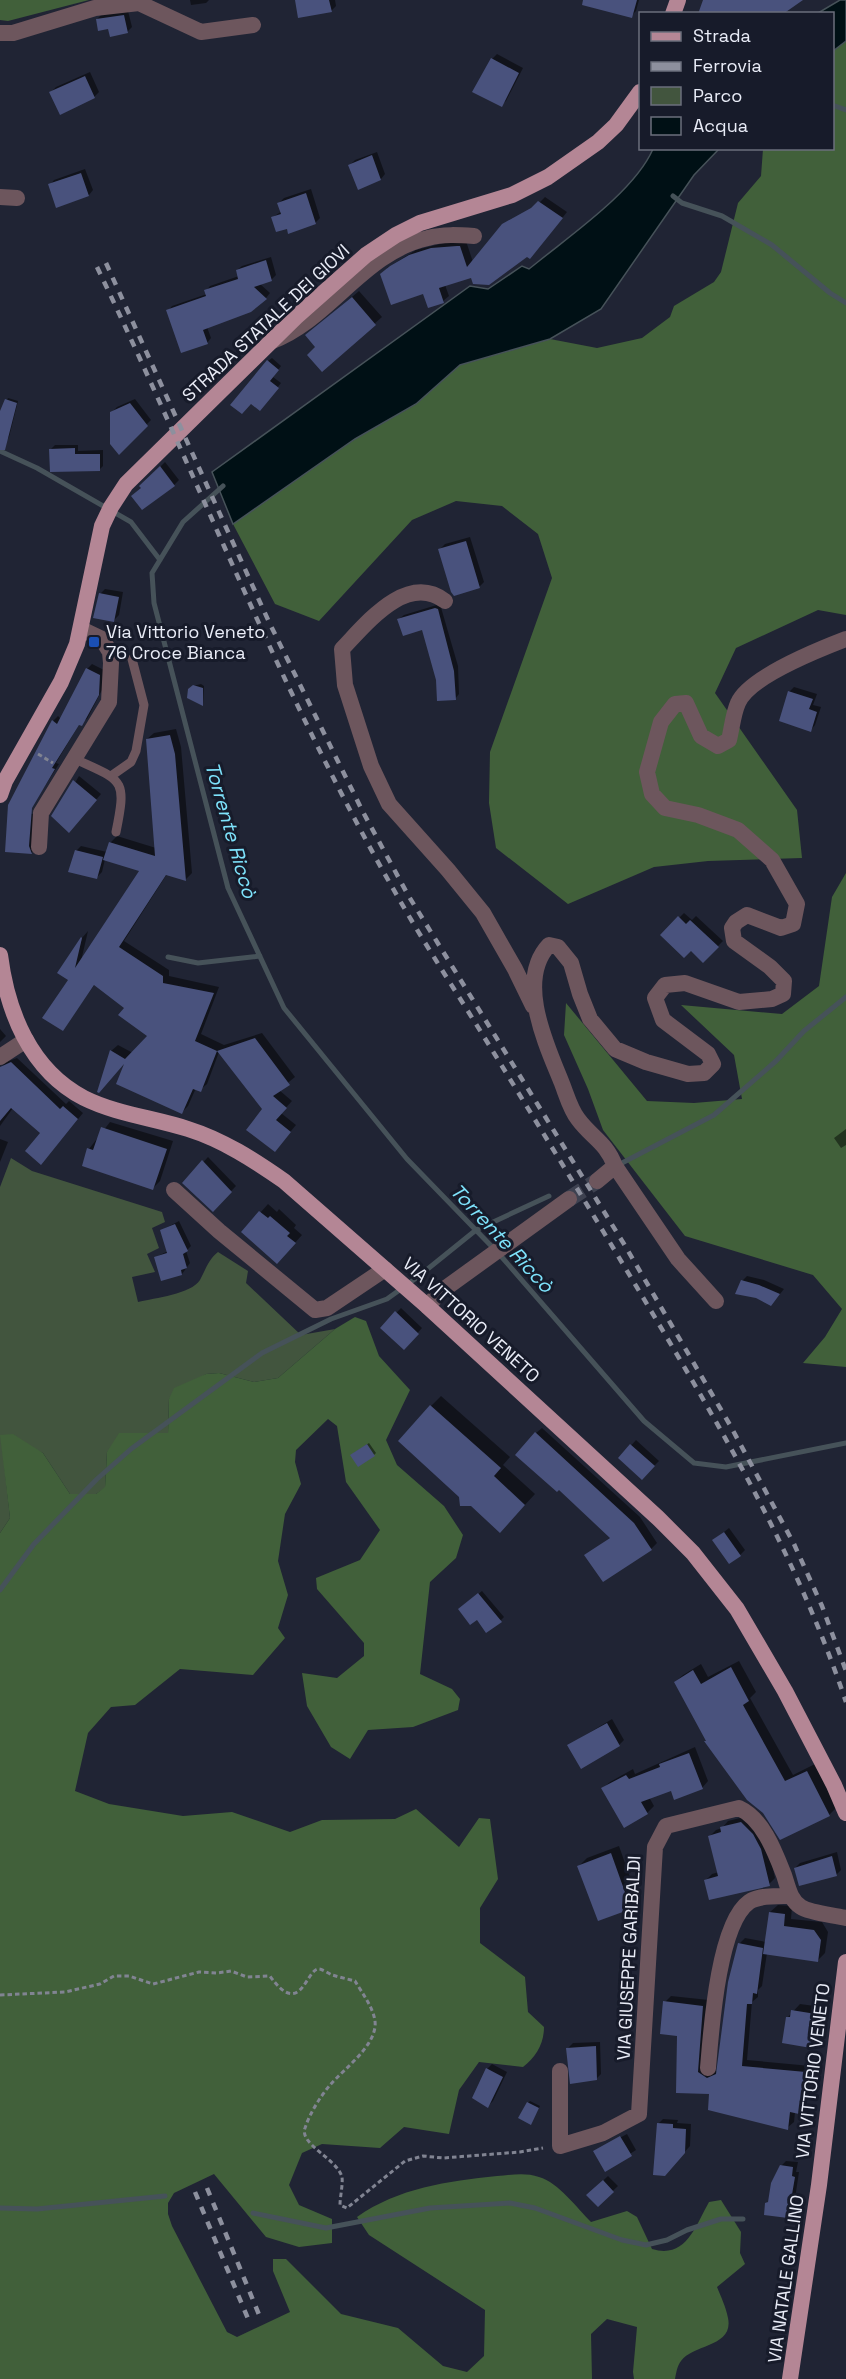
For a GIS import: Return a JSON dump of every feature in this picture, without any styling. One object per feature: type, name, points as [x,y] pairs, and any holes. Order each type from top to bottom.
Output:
[{"type":"main road","name":"STRADA STATALE DEI GIOVI","points":[[81,629],[102,526],[126,484],[270,342],[343,273],[396,235],[440,216],[528,189],[570,162],[616,125],[639,93]]},
{"type":"main road","points":[[0,795],[5,781],[61,682],[81,629]]},
{"type":"main road","name":"VIA VITTORIO VENETO","points":[[0,955],[3,983],[10,1010],[42,1064],[62,1083],[83,1097],[122,1112],[188,1129],[216,1139],[262,1165],[284,1181],[427,1306],[658,1518],[712,1575],[737,1609],[784,1691],[834,1785],[846,1813]]},
{"type":"main road","name":"VIA VITTORIO VENETO","points":[[819,2185],[846,1962]]},
{"type":"main road","name":"VIA NATALE GALLINO","points":[[790,2379],[819,2185]]},
{"type":"street","points":[[0,33],[13,33],[94,8],[139,3],[201,32],[253,26]]},
{"type":"street","points":[[0,197],[17,198]]},
{"type":"street","points":[[270,342],[289,336],[353,281],[406,245],[428,237],[474,236]]},
{"type":"street","points":[[445,601],[436,594],[415,592],[399,598],[374,615],[342,649],[345,686],[371,766],[389,804],[483,913],[515,969],[535,1011],[542,1034],[577,1118],[609,1150],[615,1166],[678,1259],[716,1301]]},
{"type":"street","points":[[39,847],[41,813],[109,702],[111,663],[106,645],[102,639],[81,629]]},
{"type":"street","points":[[535,1011],[536,975],[540,954],[549,945],[558,947],[571,963],[590,1019],[615,1048],[646,1062],[688,1074],[704,1073],[713,1064],[708,1054],[663,1020],[655,998],[665,985],[685,983],[739,1002],[772,999],[783,994],[784,981],[770,967],[734,941],[732,928],[736,922],[747,915],[781,928],[793,924],[797,904],[772,860],[738,830],[698,814],[665,808],[652,794],[647,772],[662,722],[675,704],[686,703],[701,736],[718,746],[729,740],[738,702],[749,688],[807,654],[846,639]]},
{"type":"street","points":[[0,1057],[26,1040]]},
{"type":"street","points":[[597,1181],[615,1166]]},
{"type":"street","points":[[174,1190],[219,1231],[315,1310],[327,1308],[385,1269]]},
{"type":"street","points":[[427,1306],[443,1290],[570,1198]]},
{"type":"street","name":"VIA GIUSEPPE GARIBALDI","points":[[560,2146],[603,2133],[639,2114],[655,1847],[666,1826],[739,1808],[748,1812],[764,1831],[784,1875],[790,1896]]},
{"type":"street","points":[[708,2068],[714,1997],[733,1924],[749,1902],[772,1896],[790,1896],[801,1907],[846,1918]]},
{"type":"street","points":[[560,2071],[560,2146]]},
{"type":"lane","points":[[111,776],[131,762],[136,750],[144,705],[132,659]]},
{"type":"lane","points":[[71,765],[111,776],[120,787],[123,798],[116,832]]},
{"type":"path","points":[[26,746],[71,765]]},
{"type":"path","points":[[0,1995],[64,1992],[100,1983],[114,1976],[129,1976],[153,1984],[199,1972],[231,1971],[247,1977],[270,1976],[279,1989],[292,1993],[301,1990],[312,1971],[319,1969],[355,1981],[374,2016],[375,2028],[367,2045],[318,2101],[304,2130],[305,2137],[317,2150],[332,2160],[342,2178],[340,2205],[346,2208],[405,2161],[423,2156],[444,2158],[520,2152],[560,2146]]},
{"type":"green space","points":[[0,0],[89,0],[8,21],[0,20]]},
{"type":"green space","points":[[846,41],[846,615],[818,610],[736,648],[715,693],[797,810],[802,858],[708,861],[654,867],[568,904],[496,848],[489,803],[490,752],[552,578],[538,534],[502,506],[456,501],[412,520],[319,621],[275,604],[233,524],[355,439],[416,404],[460,365],[550,339],[597,348],[642,338],[670,317],[674,306],[714,282],[721,272],[738,203],[761,176],[763,150],[834,150],[834,50]]},
{"type":"green space","points":[[846,873],[846,1367],[803,1363],[825,1337],[842,1309],[813,1275],[685,1236],[603,1130],[564,1035],[566,1003],[647,1101],[694,1103],[742,1099],[734,1055],[681,1005],[782,1014],[819,986],[832,897]]},
{"type":"green space","points":[[11,1158],[32,1171],[162,1212],[165,1222],[152,1228],[159,1248],[147,1254],[155,1272],[132,1277],[138,1302],[189,1289],[200,1280],[209,1261],[218,1252],[248,1271],[246,1283],[301,1335],[335,1329],[278,1378],[254,1382],[219,1373],[206,1374],[169,1399],[168,1433],[107,1452],[105,1488],[96,1494],[70,1494],[43,1453],[1,1435],[10,1518],[0,1533],[0,1187]]},
{"type":"green space","points":[[355,1317],[366,1321],[379,1356],[410,1390],[386,1440],[397,1465],[444,1506],[463,1535],[456,1558],[430,1582],[420,1674],[452,1689],[460,1699],[458,1710],[413,1727],[368,1730],[350,1759],[331,1747],[307,1706],[302,1673],[337,1678],[364,1656],[364,1643],[317,1589],[316,1578],[360,1560],[380,1530],[346,1482],[337,1426],[328,1419],[296,1450],[295,1462],[301,1484],[285,1514],[278,1561],[288,1595],[278,1628],[285,1638],[253,1675],[180,1669],[135,1705],[111,1707],[88,1733],[75,1791],[109,1804],[183,1816],[232,1812],[290,1832],[322,1820],[395,1819],[416,1809],[459,1847],[479,1818],[490,1819],[498,1879],[480,1908],[480,1943],[525,1977],[528,2012],[544,2027],[543,2039],[532,2059],[523,2067],[479,2062],[459,2090],[449,2134],[404,2127],[380,2148],[322,2144],[302,2153],[289,2185],[299,2205],[332,2219],[332,2243],[299,2247],[266,2237],[214,2174],[174,2193],[168,2203],[168,2214],[172,2226],[227,2332],[237,2337],[290,2312],[273,2271],[273,2259],[286,2259],[341,2314],[398,2328],[443,2366],[467,2372],[484,2356],[485,2310],[369,2235],[357,2217],[389,2199],[424,2188],[479,2178],[528,2175],[539,2177],[553,2184],[591,2222],[627,2211],[637,2217],[652,2249],[664,2251],[681,2245],[688,2239],[709,2202],[721,2200],[741,2232],[740,2253],[745,2264],[717,2287],[727,2314],[728,2327],[725,2335],[719,2340],[687,2355],[679,2365],[675,2379],[634,2379],[637,2327],[607,2319],[591,2334],[592,2379],[0,2379],[0,1533],[10,1518],[0,1435],[13,1434],[43,1453],[70,1494],[96,1494],[105,1487],[107,1452],[119,1433],[168,1433],[169,1399],[174,1388],[206,1374],[219,1373],[254,1382],[278,1378],[335,1329]]},
{"type":"water","points":[[840,0],[846,0],[846,41],[834,50],[834,12],[820,12]]},
{"type":"water","points":[[652,150],[718,150],[694,175],[601,309],[550,339],[460,365],[416,404],[355,439],[233,524],[212,472],[470,286],[488,289],[522,266],[529,269],[603,210],[633,180]]},
{"type":"building","points":[[295,0],[329,0],[332,12],[298,18]]},
{"type":"building","points":[[583,0],[637,0],[632,18],[582,5]]},
{"type":"building","points":[[703,0],[803,0],[786,12],[699,12]]},
{"type":"building","points":[[124,15],[128,33],[110,37],[108,29],[98,31],[96,19]]},
{"type":"building","points":[[491,58],[519,73],[502,107],[472,92]]},
{"type":"building","points":[[85,76],[95,98],[60,115],[49,92]]},
{"type":"building","points":[[372,155],[381,180],[358,190],[348,165]]},
{"type":"building","points":[[81,173],[89,196],[56,208],[48,184]]},
{"type":"building","points":[[306,193],[316,224],[288,234],[287,229],[276,232],[271,217],[281,214],[277,203]]},
{"type":"building","points":[[538,201],[563,218],[530,259],[527,257],[489,285],[473,284],[471,278],[439,288],[444,303],[428,308],[423,294],[391,305],[380,274],[390,266],[409,255],[431,248],[460,246],[467,267],[502,224],[531,208]]},
{"type":"building","points":[[266,260],[272,281],[254,287],[267,299],[251,312],[203,330],[208,344],[181,353],[166,310],[206,296],[204,290],[238,279],[236,270]]},
{"type":"building","points":[[352,297],[376,325],[322,372],[307,355],[315,347],[305,335]]},
{"type":"building","points":[[267,360],[279,370],[270,381],[279,388],[260,411],[251,404],[242,414],[230,405]]},
{"type":"building","points":[[5,399],[17,403],[5,450],[0,450],[0,411]]},
{"type":"building","points":[[130,403],[148,426],[119,455],[110,444],[110,412]]},
{"type":"building","points":[[75,448],[75,454],[100,454],[100,471],[50,472],[49,449]]},
{"type":"building","points":[[160,466],[175,486],[142,510],[131,496]]},
{"type":"building","points":[[466,541],[480,588],[454,596],[438,549]]},
{"type":"building","points":[[99,593],[119,597],[114,622],[93,618]]},
{"type":"building","points":[[438,609],[454,671],[456,700],[437,701],[436,680],[422,630],[403,636],[397,619]]},
{"type":"building","points":[[86,668],[100,675],[99,695],[82,726],[79,725],[52,768],[55,769],[32,808],[29,846],[32,854],[5,852],[8,805],[52,720],[57,724]]},
{"type":"building","points":[[193,685],[203,688],[203,706],[187,698],[188,689]]},
{"type":"building","points":[[788,691],[813,699],[809,709],[817,712],[811,732],[779,721]]},
{"type":"building","points":[[170,735],[175,754],[186,881],[166,875],[119,947],[163,976],[163,983],[214,993],[195,1041],[217,1051],[201,1092],[193,1089],[182,1114],[116,1084],[124,1064],[99,1093],[97,1092],[110,1050],[125,1059],[147,1036],[118,1015],[124,1008],[94,985],[63,1031],[42,1018],[68,980],[57,973],[81,937],[75,968],[139,871],[103,860],[109,842],[155,856],[146,739]]},
{"type":"building","points":[[73,780],[97,800],[69,833],[51,816]]},
{"type":"building","points":[[75,850],[103,857],[97,879],[68,872]]},
{"type":"building","points":[[678,916],[686,924],[690,920],[719,947],[703,963],[691,951],[684,958],[660,935]]},
{"type":"building","points":[[255,1038],[290,1085],[273,1096],[287,1108],[276,1120],[291,1132],[275,1152],[246,1130],[262,1109],[217,1051]]},
{"type":"building","points":[[11,1062],[60,1109],[63,1106],[78,1119],[41,1165],[25,1151],[40,1133],[11,1108],[0,1121],[0,1067]]},
{"type":"building","points":[[101,1127],[167,1149],[153,1190],[82,1166],[87,1148],[93,1150]]},
{"type":"building","points":[[202,1160],[232,1192],[213,1212],[182,1183]]},
{"type":"building","points":[[259,1211],[268,1218],[270,1216],[290,1233],[287,1236],[296,1243],[277,1264],[241,1232]]},
{"type":"building","points":[[175,1224],[188,1251],[183,1254],[187,1268],[181,1270],[182,1275],[161,1281],[154,1257],[167,1253],[160,1230]]},
{"type":"building","points":[[741,1280],[780,1294],[771,1306],[756,1298],[735,1294]]},
{"type":"building","points":[[395,1311],[419,1334],[404,1350],[380,1328]]},
{"type":"building","points":[[430,1405],[501,1468],[494,1476],[525,1505],[500,1533],[471,1506],[460,1506],[459,1497],[398,1441]]},
{"type":"building","points":[[535,1432],[634,1523],[652,1550],[603,1582],[584,1555],[610,1538],[559,1490],[557,1492],[515,1455]]},
{"type":"building","points":[[367,1444],[375,1456],[358,1467],[350,1455]]},
{"type":"building","points":[[630,1444],[655,1466],[642,1480],[618,1458]]},
{"type":"building","points":[[724,1532],[741,1556],[729,1564],[712,1540]]},
{"type":"building","points":[[478,1593],[502,1622],[486,1633],[477,1620],[470,1625],[458,1609]]},
{"type":"building","points":[[731,1667],[749,1701],[743,1705],[785,1781],[807,1771],[830,1816],[780,1840],[763,1813],[747,1800],[704,1741],[706,1741],[674,1682],[693,1670],[701,1684]]},
{"type":"building","points":[[607,1723],[620,1746],[581,1769],[567,1745]]},
{"type":"building","points":[[689,1753],[703,1789],[674,1800],[671,1791],[641,1802],[648,1814],[624,1828],[601,1788],[626,1775],[629,1779],[660,1767],[659,1764]]},
{"type":"building","points":[[741,1822],[753,1834],[761,1849],[770,1886],[709,1900],[704,1880],[718,1876],[708,1836],[721,1832],[720,1827]]},
{"type":"building","points":[[611,1853],[631,1909],[598,1921],[577,1866]]},
{"type":"building","points":[[832,1856],[837,1876],[799,1886],[794,1868]]},
{"type":"building","points":[[769,1912],[785,1914],[784,1926],[814,1930],[821,1940],[818,1962],[763,1954]]},
{"type":"building","points":[[738,1943],[763,1948],[757,1994],[753,1993],[752,2004],[747,2004],[742,2066],[806,2072],[799,2114],[790,2112],[788,2130],[708,2110],[709,2094],[676,2093],[677,2036],[660,2034],[663,2001],[703,2006],[698,2072],[707,2078],[716,2074],[728,1982]]},
{"type":"building","points":[[791,2010],[816,2014],[811,2048],[782,2043],[786,2017],[790,2017]]},
{"type":"building","points":[[596,2046],[597,2080],[570,2084],[566,2048]]},
{"type":"building","points":[[486,2068],[503,2077],[488,2108],[472,2098]]},
{"type":"building","points":[[527,2102],[539,2108],[531,2125],[518,2118]]},
{"type":"building","points":[[657,2123],[673,2124],[673,2128],[686,2129],[685,2153],[665,2176],[653,2175]]},
{"type":"building","points":[[620,2136],[632,2156],[605,2172],[593,2151]]},
{"type":"building","points":[[780,2165],[793,2167],[792,2176],[795,2177],[788,2218],[764,2215],[771,2183]]},
{"type":"building","points":[[603,2180],[614,2192],[598,2207],[586,2195]]},
{"type":"waterway","points":[[834,106],[846,110]]},
{"type":"waterway","points":[[673,196],[682,203],[722,216],[772,245],[830,293],[846,303]]},
{"type":"waterway","points":[[0,451],[37,468],[131,522],[160,560]]},
{"type":"waterway","name":"Torrente Riccò","points":[[223,486],[183,522],[152,573],[154,603],[228,888],[284,1008],[407,1159],[500,1255],[644,1421],[694,1463],[726,1467],[846,1443]]},
{"type":"waterway","points":[[168,957],[198,963],[260,956]]},
{"type":"waterway","points":[[622,1163],[714,1115],[776,1061],[804,1031],[846,997]]},
{"type":"waterway","points":[[0,1590],[34,1544],[97,1479],[131,1449],[262,1353],[331,1319],[387,1299],[476,1230],[549,1196]]},
{"type":"waterway","points":[[0,2208],[37,2209],[165,2196]]},
{"type":"waterway","points":[[253,2213],[326,2228],[430,2208],[510,2203],[535,2208],[622,2240],[646,2245],[667,2240],[687,2230],[721,2219],[743,2219]]},
{"type":"tunnel","points":[[569,1199],[597,1181]]},
{"type":"railway","points":[[106,263],[269,622],[363,812],[408,895],[624,1244],[730,1425],[794,1544],[822,1606],[846,1671]]},
{"type":"railway","points":[[97,267],[279,666],[357,822],[410,917],[609,1240],[727,1441],[792,1568],[846,1702]]},
{"type":"railway","points":[[207,2188],[260,2317]]},
{"type":"railway","points":[[195,2192],[249,2321]]},
{"type":"place","name":"Via Vittorio Veneto 76 Croce Bianca","points":[[94,642]]}]
